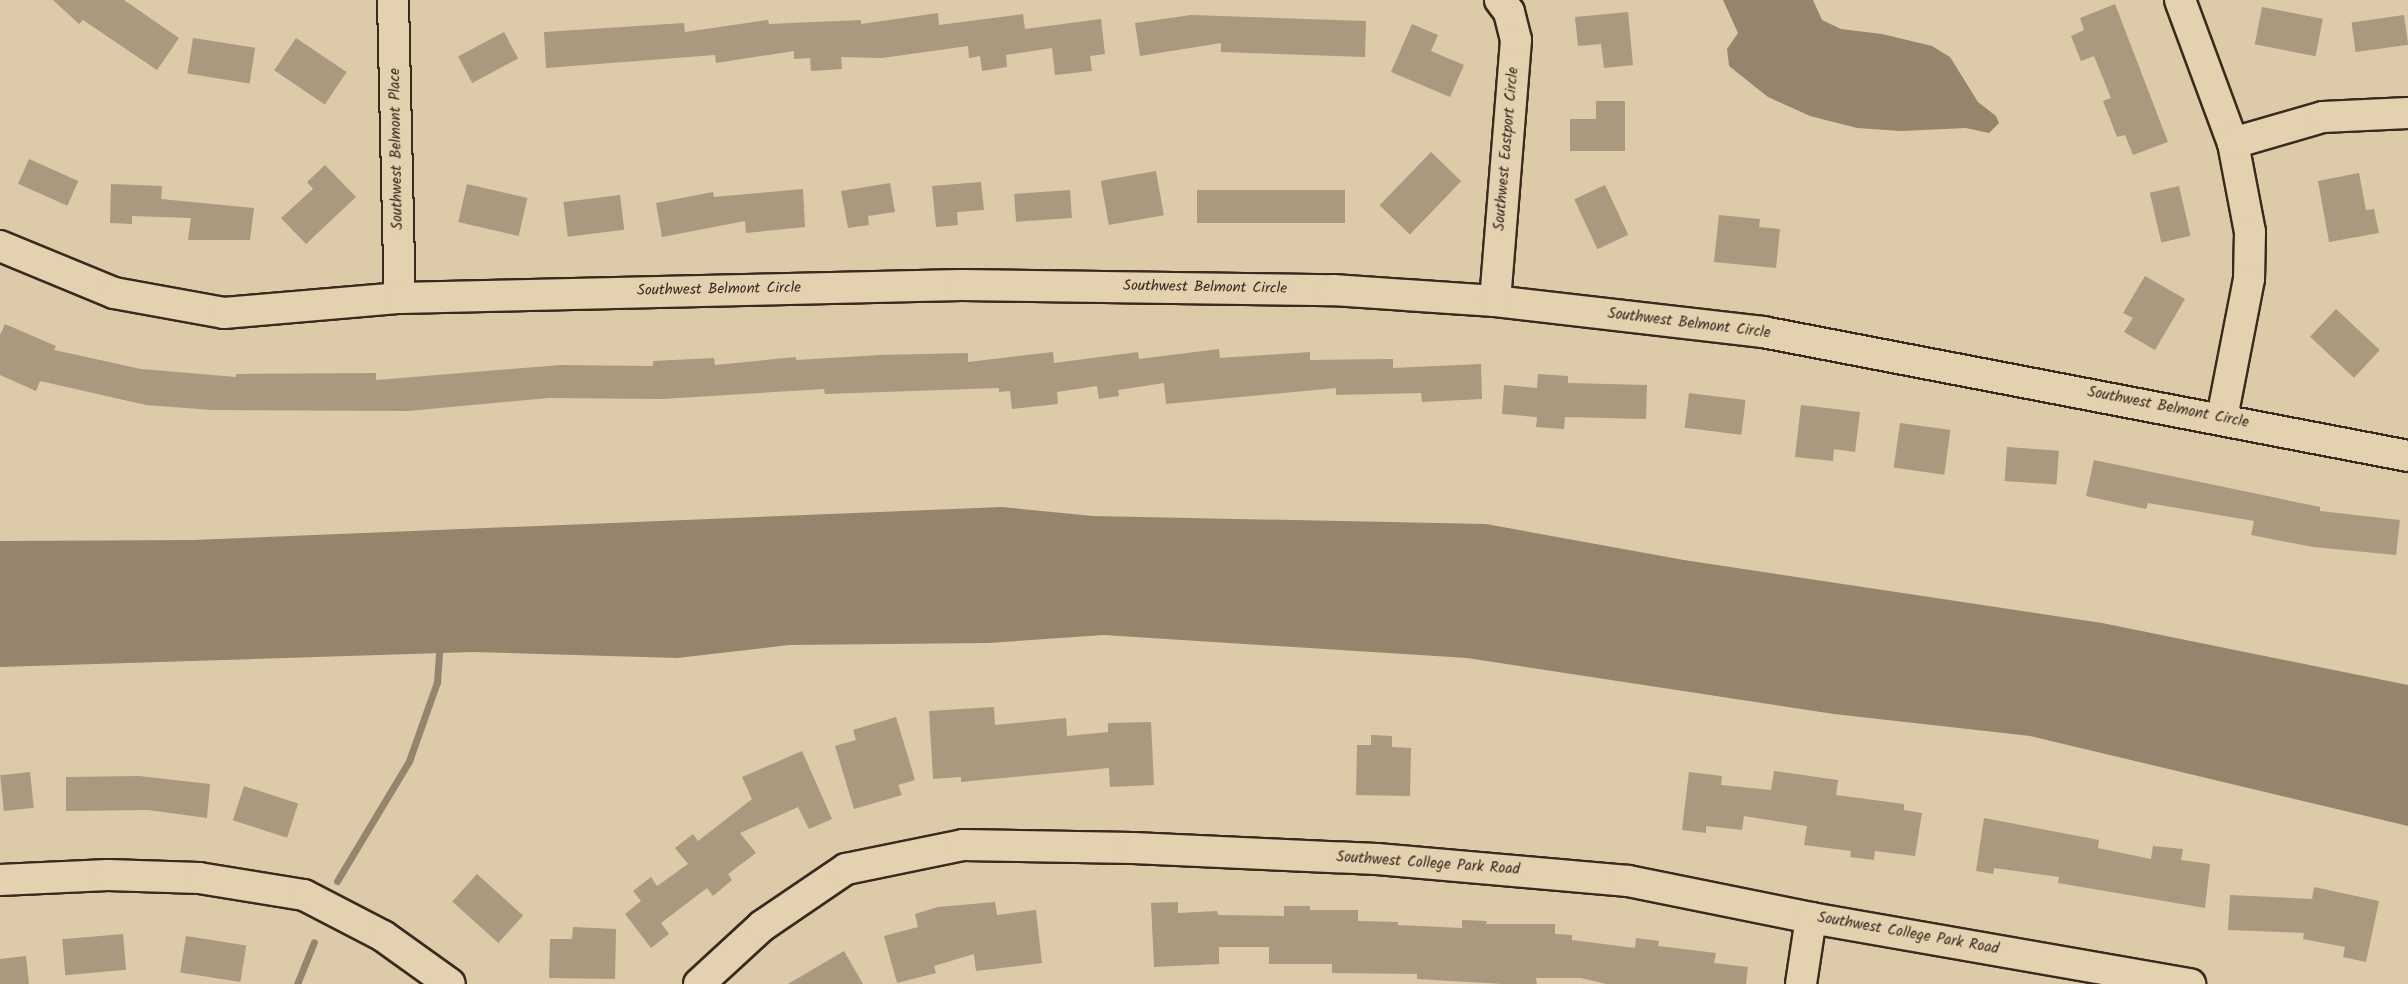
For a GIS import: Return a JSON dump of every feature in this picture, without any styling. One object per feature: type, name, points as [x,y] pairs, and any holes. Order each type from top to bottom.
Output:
[{"type":"street","name":"Southwest Belmont Place","points":[[393,0],[400,298]]},
{"type":"street","name":"Southwest Eastport Circle","points":[[1495,301],[1516,40],[1509,12],[1500,0]]},
{"type":"street","points":[[2180,0],[2233,142],[2249,222],[2249,279],[2222,418]]},
{"type":"street","points":[[2233,142],[2323,117],[2408,113]]},
{"type":"street","name":"Southwest Belmont Circle","points":[[0,246],[114,293],[224,313],[400,298],[962,285],[1334,290],[1495,301],[1763,332],[2222,418],[2408,456]]},
{"type":"street","name":"Southwest College Park Road","points":[[699,984],[762,926],[846,869],[963,845],[1133,848],[1400,861],[1628,881],[1811,918],[2190,984]]},
{"type":"street","points":[[0,880],[108,875],[199,878],[304,895],[383,936],[450,984]]},
{"type":"street","points":[[1801,984],[1811,918]]},
{"type":"shaded area","points":[[1723,0],[1813,0],[1822,20],[1841,29],[1882,34],[1932,46],[1950,57],[1978,102],[1996,116],[1999,123],[1989,133],[1966,128],[1901,131],[1857,128],[1810,116],[1768,97],[1729,66],[1727,49],[1738,33]]},
{"type":"shaded area","points":[[1002,507],[1093,516],[1486,524],[1684,560],[2102,623],[2408,685],[2408,826],[2030,736],[1834,714],[1467,658],[1104,635],[988,643],[789,645],[677,658],[473,652],[0,667],[0,541],[193,540]]},
{"type":"building","points":[[53,0],[124,0],[179,38],[157,70],[83,20],[79,24]]},
{"type":"building","points":[[2115,4],[2168,142],[2133,155],[2125,135],[2117,137],[2103,101],[2111,98],[2094,56],[2081,61],[2071,36],[2084,30],[2080,18]]},
{"type":"building","points":[[2262,7],[2323,19],[2316,56],[2255,44]]},
{"type":"building","points":[[1628,12],[1633,65],[1604,68],[1601,44],[1578,46],[1575,17]]},
{"type":"building","points":[[938,13],[939,25],[1023,14],[1025,29],[1101,19],[1105,54],[1090,56],[1092,71],[1055,75],[1052,48],[1006,55],[1007,67],[982,71],[980,56],[969,58],[968,46],[882,58],[841,57],[842,69],[811,71],[810,58],[794,59],[794,51],[716,63],[715,55],[546,68],[544,32],[684,23],[685,32],[768,20],[769,24],[861,20],[861,24]]},
{"type":"building","points":[[1191,15],[1366,21],[1365,57],[1221,52],[1221,43],[1140,56],[1135,23]]},
{"type":"building","points":[[2404,15],[2408,45],[2356,52],[2352,22]]},
{"type":"building","points":[[1412,24],[1438,35],[1431,51],[1464,65],[1450,97],[1391,72]]},
{"type":"building","points":[[504,32],[518,58],[472,83],[458,56]]},
{"type":"building","points":[[193,38],[255,48],[250,83],[187,74]]},
{"type":"building","points":[[296,38],[347,72],[325,104],[274,70]]},
{"type":"building","points":[[1596,101],[1625,101],[1625,151],[1570,151],[1570,119],[1596,119]]},
{"type":"building","points":[[1431,152],[1461,181],[1410,234],[1380,205]]},
{"type":"building","points":[[29,159],[78,181],[67,206],[18,184]]},
{"type":"building","points":[[325,165],[356,197],[306,244],[281,218],[313,189],[307,182]]},
{"type":"building","points":[[1156,171],[1164,215],[1109,225],[1101,181]]},
{"type":"building","points":[[2359,173],[2366,210],[2374,209],[2379,233],[2329,242],[2318,181]]},
{"type":"building","points":[[981,182],[984,210],[957,212],[958,225],[936,227],[932,186]]},
{"type":"building","points":[[890,183],[895,212],[868,216],[869,225],[848,228],[841,191]]},
{"type":"building","points":[[111,184],[162,186],[161,199],[254,208],[250,240],[188,240],[191,218],[132,216],[132,224],[110,223]]},
{"type":"building","points":[[467,184],[527,198],[519,236],[458,222]]},
{"type":"building","points":[[1605,185],[1628,235],[1597,249],[1574,199]]},
{"type":"building","points":[[2179,186],[2190,236],[2161,242],[2150,193]]},
{"type":"building","points":[[803,189],[805,227],[746,233],[745,221],[662,237],[656,203],[713,192],[714,197]]},
{"type":"building","points":[[1070,190],[1072,218],[1016,222],[1014,194]]},
{"type":"building","points":[[1197,190],[1345,190],[1345,223],[1197,223]]},
{"type":"building","points":[[620,195],[624,230],[568,237],[563,202]]},
{"type":"building","points":[[1719,215],[1760,219],[1759,227],[1780,229],[1776,268],[1714,262]]},
{"type":"building","points":[[2145,276],[2185,299],[2155,350],[2124,332],[2133,318],[2123,313]]},
{"type":"building","points":[[2336,309],[2380,350],[2354,378],[2310,337]]},
{"type":"building","points":[[5,324],[56,346],[54,350],[141,369],[236,377],[236,374],[376,373],[376,380],[560,365],[653,366],[653,361],[714,358],[715,365],[796,357],[796,360],[968,353],[968,362],[1053,352],[1054,363],[1138,352],[1139,359],[1219,349],[1220,358],[1310,352],[1310,360],[1393,359],[1393,368],[1481,364],[1482,399],[1422,402],[1421,393],[1336,395],[1336,388],[1166,404],[1164,383],[1118,390],[1119,396],[1099,399],[1097,386],[1057,392],[1058,404],[1012,409],[1010,391],[999,392],[999,388],[825,394],[824,389],[662,399],[549,398],[408,411],[212,410],[146,405],[40,381],[36,391],[0,375],[0,335]]},
{"type":"building","points":[[1538,374],[1568,376],[1568,383],[1647,385],[1646,419],[1565,417],[1564,429],[1536,427],[1537,417],[1502,414],[1504,385],[1537,388]]},
{"type":"building","points":[[1689,393],[1746,400],[1741,435],[1685,428]]},
{"type":"building","points":[[1801,405],[1860,412],[1855,452],[1834,449],[1833,461],[1795,457]]},
{"type":"building","points":[[1900,423],[1951,430],[1944,475],[1894,468]]},
{"type":"building","points":[[2007,447],[2059,451],[2057,485],[2005,481]]},
{"type":"building","points":[[2094,460],[2320,507],[2320,511],[2400,520],[2396,555],[2313,547],[2251,535],[2254,521],[2148,503],[2146,509],[2086,496]]},
{"type":"building","points":[[994,707],[995,725],[1066,718],[1067,736],[1108,732],[1108,723],[1151,722],[1154,785],[1110,787],[1109,768],[961,782],[961,777],[933,779],[929,711]]},
{"type":"building","points":[[896,717],[915,780],[898,785],[902,795],[854,809],[835,746],[856,740],[853,730]]},
{"type":"building","points":[[1371,735],[1392,736],[1392,747],[1411,748],[1410,796],[1356,795],[1357,745],[1371,745]]},
{"type":"building","points":[[802,751],[832,819],[809,829],[798,807],[740,833],[756,853],[728,874],[732,880],[713,896],[707,888],[661,923],[669,934],[651,948],[625,914],[641,901],[633,891],[651,877],[657,886],[688,864],[675,848],[693,834],[698,841],[752,799],[742,777]]},
{"type":"building","points":[[1774,771],[1838,780],[1836,795],[1904,804],[1904,810],[1922,813],[1915,856],[1875,851],[1874,860],[1850,857],[1851,851],[1804,845],[1807,826],[1744,816],[1742,830],[1706,826],[1706,833],[1682,830],[1689,772],[1722,776],[1721,785],[1771,790]]},
{"type":"building","points":[[30,772],[34,808],[4,811],[0,775]]},
{"type":"building","points":[[139,776],[210,784],[207,818],[148,810],[66,811],[66,777]]},
{"type":"building","points":[[244,786],[298,804],[287,838],[233,820]]},
{"type":"building","points":[[1984,818],[2099,840],[2098,848],[2151,859],[2153,846],[2183,849],[2181,860],[2210,864],[2205,908],[2058,883],[2059,877],[1994,868],[1993,874],[1976,871]]},
{"type":"building","points":[[477,874],[523,915],[498,943],[452,901]]},
{"type":"building","points":[[2314,887],[2379,901],[2366,962],[2343,957],[2345,947],[2303,939],[2304,933],[2228,930],[2230,895],[2312,899]]},
{"type":"building","points":[[995,902],[997,915],[1036,910],[1042,963],[976,971],[974,954],[934,966],[936,973],[897,983],[884,936],[918,927],[915,914],[938,907]]},
{"type":"building","points":[[1178,902],[1178,913],[1217,911],[1218,915],[1284,916],[1284,906],[1310,906],[1310,910],[1358,910],[1358,921],[1398,922],[1398,925],[1462,928],[1462,920],[1487,921],[1486,924],[1555,924],[1555,934],[1572,935],[1572,940],[1635,948],[1636,938],[1659,941],[1658,946],[1716,953],[1714,963],[1748,967],[1746,984],[1606,984],[1581,978],[1536,978],[1537,984],[1503,984],[1417,979],[1417,974],[1332,973],[1332,964],[1269,964],[1269,947],[1219,947],[1219,964],[1154,967],[1151,903]]},
{"type":"building","points":[[573,927],[616,929],[615,979],[549,978],[550,939],[572,939]]},
{"type":"building","points":[[123,934],[126,970],[65,975],[62,939]]},
{"type":"building","points":[[186,936],[246,946],[240,982],[180,973]]},
{"type":"building","points":[[844,951],[863,984],[788,984]]},
{"type":"building","points":[[26,956],[29,984],[0,984],[0,959]]},
{"type":"waterway","points":[[337,881],[409,761],[437,682],[439,654]]},
{"type":"waterway","points":[[297,984],[314,942]]}]
